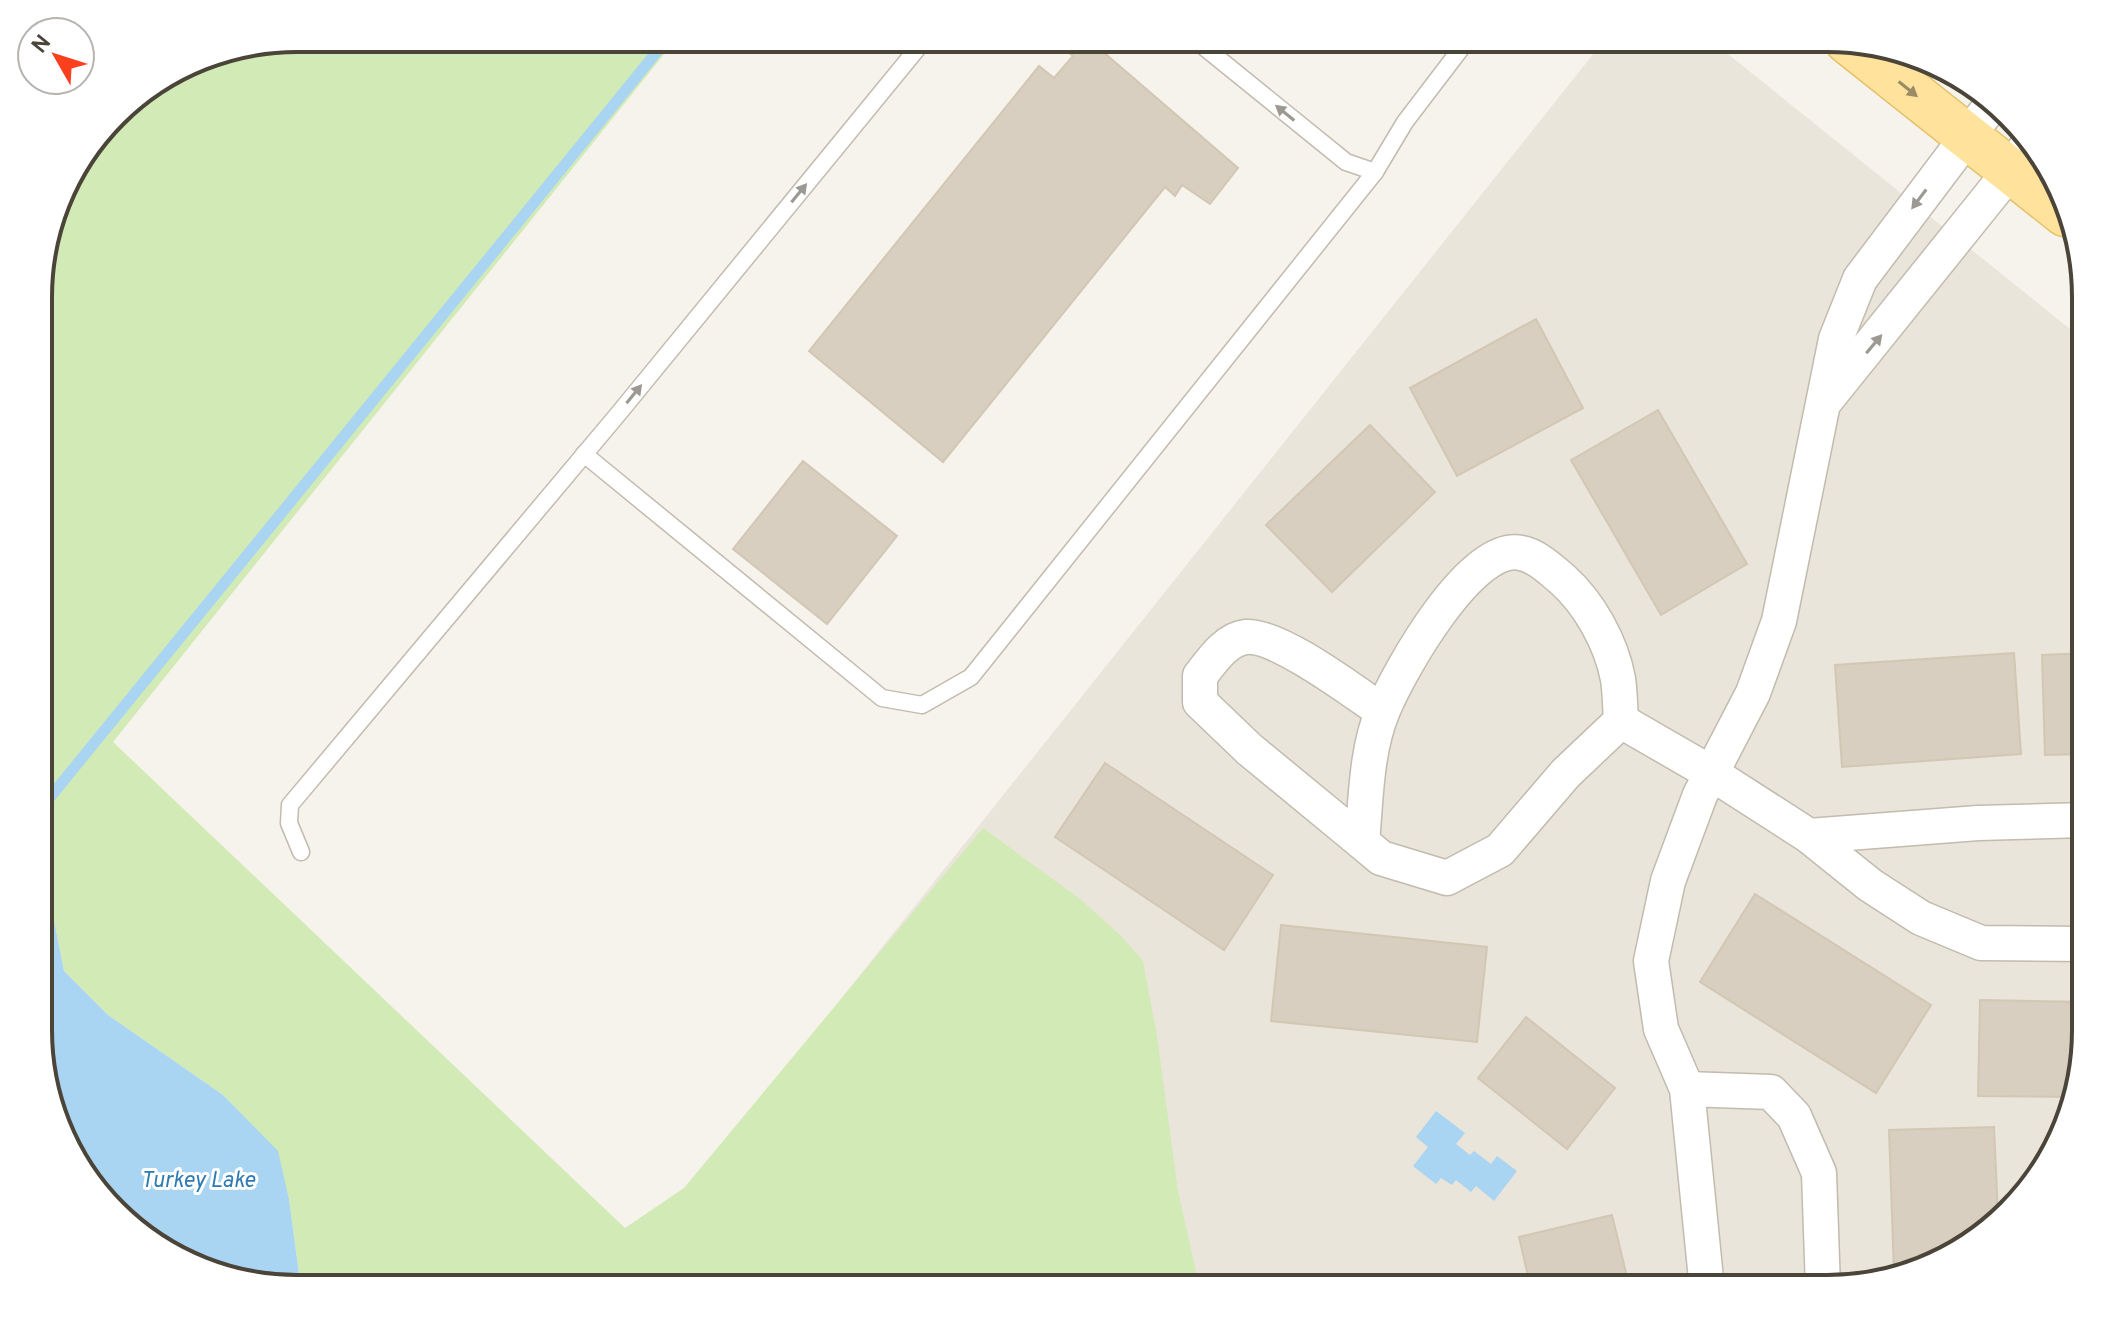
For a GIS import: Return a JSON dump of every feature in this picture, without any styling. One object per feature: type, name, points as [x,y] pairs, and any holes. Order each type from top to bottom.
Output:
[{"type":"main road","points":[[1873,57],[1979,120],[2020,157],[2048,192]]},
{"type":"street","points":[[1706,1274],[1687,1089],[1661,1029],[1651,961],[1668,881],[1700,795],[1753,693],[1779,621],[1836,339],[1860,279],[1979,120]]},
{"type":"street","points":[[1823,403],[1883,333],[2020,157]]},
{"type":"street","points":[[1362,842],[1370,761],[1382,711],[1424,632],[1476,569],[1497,554],[1520,552],[1544,564],[1577,593],[1606,640],[1618,678],[1621,721]]},
{"type":"street","points":[[1382,711],[1304,658],[1271,643],[1246,637],[1226,646],[1200,676],[1200,702],[1249,749],[1381,858],[1447,878],[1500,850],[1566,773],[1621,721]]},
{"type":"street","points":[[1621,721],[1711,773],[1809,836],[1870,885],[1921,918],[1981,943],[2071,944]]},
{"type":"street","points":[[1809,836],[1978,823],[2071,820]]},
{"type":"street","points":[[1687,1089],[1771,1092],[1794,1116],[1819,1173],[1823,1274]]},
{"type":"lane","points":[[1211,52],[1346,162],[1375,172]]},
{"type":"lane","points":[[584,454],[882,698],[922,705],[971,677],[1375,172],[1405,122],[1458,52]]},
{"type":"lane","points":[[301,852],[289,823],[290,805],[914,53]]},
{"type":"shaded area","points":[[1595,52],[1726,52],[2071,330],[2071,1046],[2059,1109],[2047,1139],[2011,1192],[1963,1234],[1921,1256],[1891,1267],[1843,1274],[621,1275]]},
{"type":"green space","points":[[281,53],[665,53],[113,742],[625,1228],[684,1188],[983,828],[1080,899],[1143,961],[1157,1036],[1178,1191],[1197,1274],[299,1275],[289,1199],[277,1151],[223,1095],[108,1015],[64,971],[52,910],[52,297],[54,265],[65,218],[85,174],[124,124],[148,103],[174,85],[203,71],[249,57]]},
{"type":"water","name":"Turkey Lake","points":[[52,910],[64,971],[108,1015],[223,1095],[278,1151],[289,1199],[299,1275],[233,1267],[174,1242],[124,1203],[103,1179],[77,1139],[60,1094],[52,1030]]},
{"type":"water","points":[[1436,1111],[1465,1133],[1456,1144],[1470,1155],[1474,1151],[1491,1164],[1497,1156],[1517,1171],[1494,1201],[1476,1186],[1471,1192],[1456,1180],[1452,1185],[1441,1178],[1436,1184],[1413,1166],[1428,1147],[1416,1137]]},
{"type":"building","points":[[1069,52],[1104,52],[1238,168],[1210,204],[1182,185],[1175,196],[1165,187],[943,462],[809,351],[1039,66],[1054,78],[1073,56]]},
{"type":"building","points":[[1536,319],[1583,408],[1457,476],[1410,388]]},
{"type":"building","points":[[1658,410],[1747,564],[1661,615],[1571,460]]},
{"type":"building","points":[[1370,425],[1435,492],[1332,592],[1266,525]]},
{"type":"building","points":[[803,461],[897,536],[827,624],[733,549]]},
{"type":"building","points":[[2014,653],[2021,754],[1842,767],[1835,665]]},
{"type":"building","points":[[2071,654],[2071,754],[2045,755],[2042,655]]},
{"type":"building","points":[[1105,763],[1273,875],[1224,950],[1055,837]]},
{"type":"building","points":[[1755,894],[1931,1005],[1876,1093],[1700,982]]},
{"type":"building","points":[[1281,925],[1487,947],[1477,1042],[1271,1021]]},
{"type":"building","points":[[1980,1000],[2071,1002],[2071,1046],[2062,1097],[1978,1096]]},
{"type":"building","points":[[1526,1017],[1615,1088],[1567,1149],[1478,1078]]},
{"type":"building","points":[[1994,1127],[1998,1205],[1950,1242],[1894,1266],[1889,1130]]},
{"type":"building","points":[[1612,1215],[1626,1274],[1528,1274],[1519,1237]]},
{"type":"waterway","points":[[52,795],[656,53]]}]
